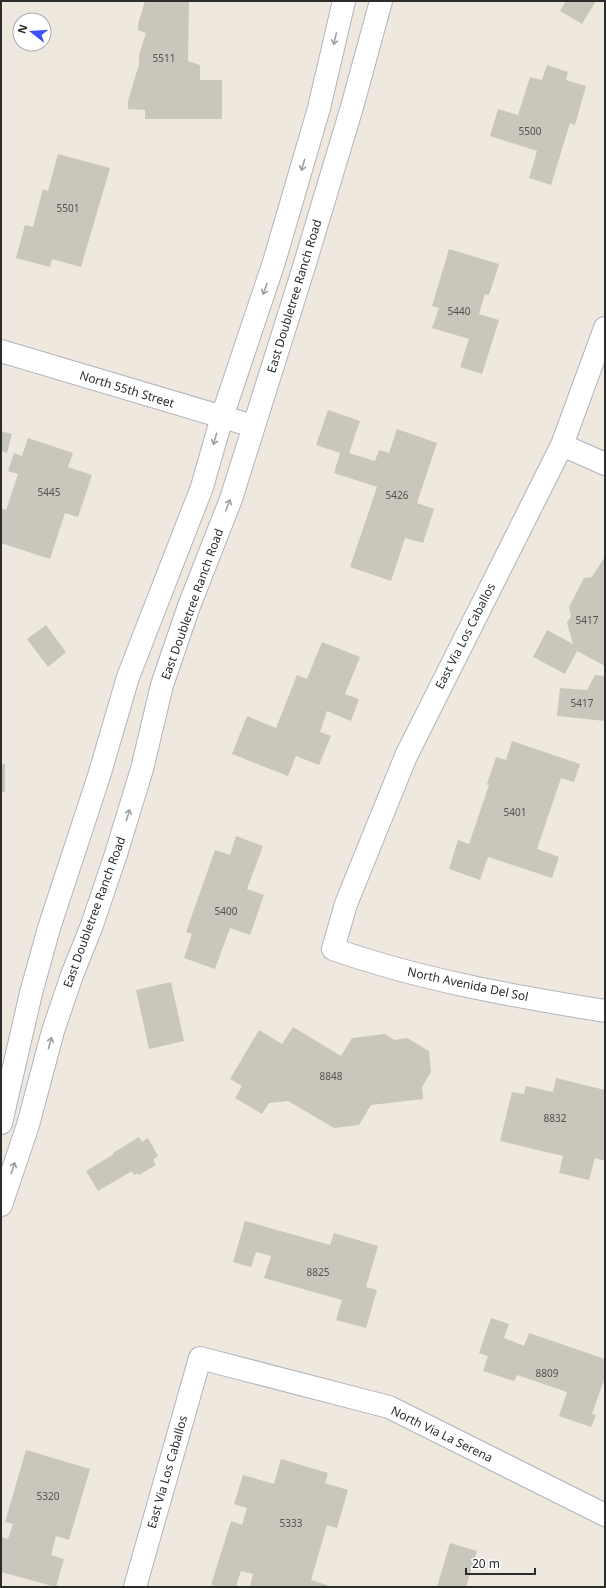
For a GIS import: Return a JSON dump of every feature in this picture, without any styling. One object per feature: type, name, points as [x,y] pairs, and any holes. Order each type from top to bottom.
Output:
[{"type":"main road","points":[[1,1123],[31,993],[49,928],[99,776],[128,676],[202,487],[222,417],[274,262],[319,108],[344,1]]},
{"type":"main road","name":"East Doubletree Ranch Road","points":[[1,1205],[28,1125],[53,1031],[116,854],[142,769],[162,685],[189,606],[231,498],[303,270],[352,107],[381,1]]},
{"type":"main road","name":"East Via Los Caballos","points":[[333,948],[346,904],[406,756],[562,445],[605,328]]},
{"type":"main road","name":"North 55th Street","points":[[1,351],[253,426]]},
{"type":"main road","points":[[562,445],[605,464]]},
{"type":"main road","name":"North Avenida Del Sol","points":[[333,948],[372,962],[472,987],[605,1011]]},
{"type":"main road","name":"East Via Los Caballos","points":[[135,1587],[200,1358]]},
{"type":"main road","name":"North Via La Serena","points":[[200,1358],[389,1407],[605,1515]]},
{"type":"building","points":[[145,1],[189,1],[188,61],[200,65],[200,80],[222,80],[222,119],[145,119],[145,110],[128,109],[128,101],[146,33],[138,30],[138,24]]},
{"type":"building","points":[[566,1],[596,1],[582,24],[560,11]]},
{"type":"building","points":[[547,65],[568,72],[566,80],[586,86],[575,125],[570,123],[551,185],[529,178],[537,151],[490,136],[498,109],[518,115],[530,77],[542,80]]},
{"type":"building","points":[[58,154],[110,168],[81,267],[52,259],[50,267],[16,258],[25,225],[33,227],[43,189],[48,191]]},
{"type":"building","points":[[449,249],[499,264],[489,295],[485,294],[479,314],[499,320],[482,374],[460,367],[469,339],[432,328],[439,308],[432,306]]},
{"type":"building","points":[[328,410],[360,421],[349,453],[375,461],[379,450],[389,453],[397,429],[437,443],[417,503],[434,509],[423,543],[405,538],[391,581],[350,567],[377,487],[334,473],[340,453],[316,445]]},
{"type":"building","points":[[1,431],[12,434],[7,453],[1,451]]},
{"type":"building","points":[[28,438],[73,453],[68,467],[92,475],[78,517],[65,513],[50,559],[1,543],[1,508],[6,510],[18,474],[8,471],[14,453],[22,456]]},
{"type":"building","points":[[604,558],[605,666],[577,651],[565,674],[533,657],[547,630],[573,644],[567,623],[571,616],[569,607],[584,578],[592,577]]},
{"type":"building","points":[[46,625],[66,652],[48,667],[27,639]]},
{"type":"building","points":[[322,642],[360,657],[345,694],[359,699],[351,721],[327,711],[320,732],[331,736],[319,765],[296,756],[288,776],[232,754],[247,716],[276,728],[297,675],[307,679]]},
{"type":"building","points":[[595,675],[605,676],[605,721],[557,716],[560,688],[587,690]]},
{"type":"building","points":[[512,741],[580,764],[574,782],[561,778],[537,849],[559,857],[552,878],[488,857],[480,880],[449,869],[458,840],[469,844],[489,785],[487,784],[496,757],[506,760]]},
{"type":"building","points":[[1,764],[5,764],[5,792],[1,792]]},
{"type":"building","points":[[236,836],[263,846],[247,889],[264,895],[250,935],[230,928],[215,969],[184,958],[192,934],[186,932],[215,850],[230,855]]},
{"type":"building","points":[[171,982],[184,1041],[149,1049],[136,990]]},
{"type":"building","points":[[293,1027],[341,1056],[352,1038],[385,1034],[394,1040],[407,1038],[429,1051],[431,1072],[422,1087],[423,1099],[371,1105],[359,1125],[334,1128],[288,1101],[269,1103],[262,1114],[235,1098],[242,1086],[230,1079],[259,1030],[282,1044]]},
{"type":"building","points":[[556,1078],[605,1090],[605,1161],[595,1158],[589,1180],[559,1173],[563,1156],[500,1141],[512,1092],[524,1094],[526,1086],[553,1092]]},
{"type":"building","points":[[139,1137],[142,1142],[148,1138],[158,1156],[153,1160],[156,1165],[139,1175],[138,1173],[134,1175],[132,1171],[98,1191],[86,1171]]},
{"type":"building","points":[[245,1221],[330,1245],[334,1233],[378,1246],[366,1287],[377,1290],[366,1328],[336,1320],[342,1300],[264,1278],[271,1256],[256,1252],[251,1267],[233,1262]]},
{"type":"building","points":[[491,1318],[509,1324],[504,1338],[524,1346],[529,1333],[605,1359],[605,1377],[592,1414],[596,1415],[591,1427],[559,1416],[567,1392],[517,1375],[514,1381],[483,1371],[488,1356],[479,1353]]},
{"type":"building","points":[[26,1450],[90,1469],[69,1540],[56,1536],[51,1555],[64,1559],[56,1587],[1,1572],[1,1537],[8,1539],[13,1524],[5,1522]]},
{"type":"building","points":[[281,1459],[328,1473],[325,1483],[348,1490],[337,1528],[327,1525],[311,1580],[333,1587],[254,1587],[250,1586],[253,1574],[241,1571],[236,1587],[218,1587],[211,1585],[231,1521],[242,1525],[247,1508],[234,1504],[243,1475],[274,1484]]},
{"type":"building","points":[[450,1543],[477,1551],[466,1587],[437,1587]]}]
